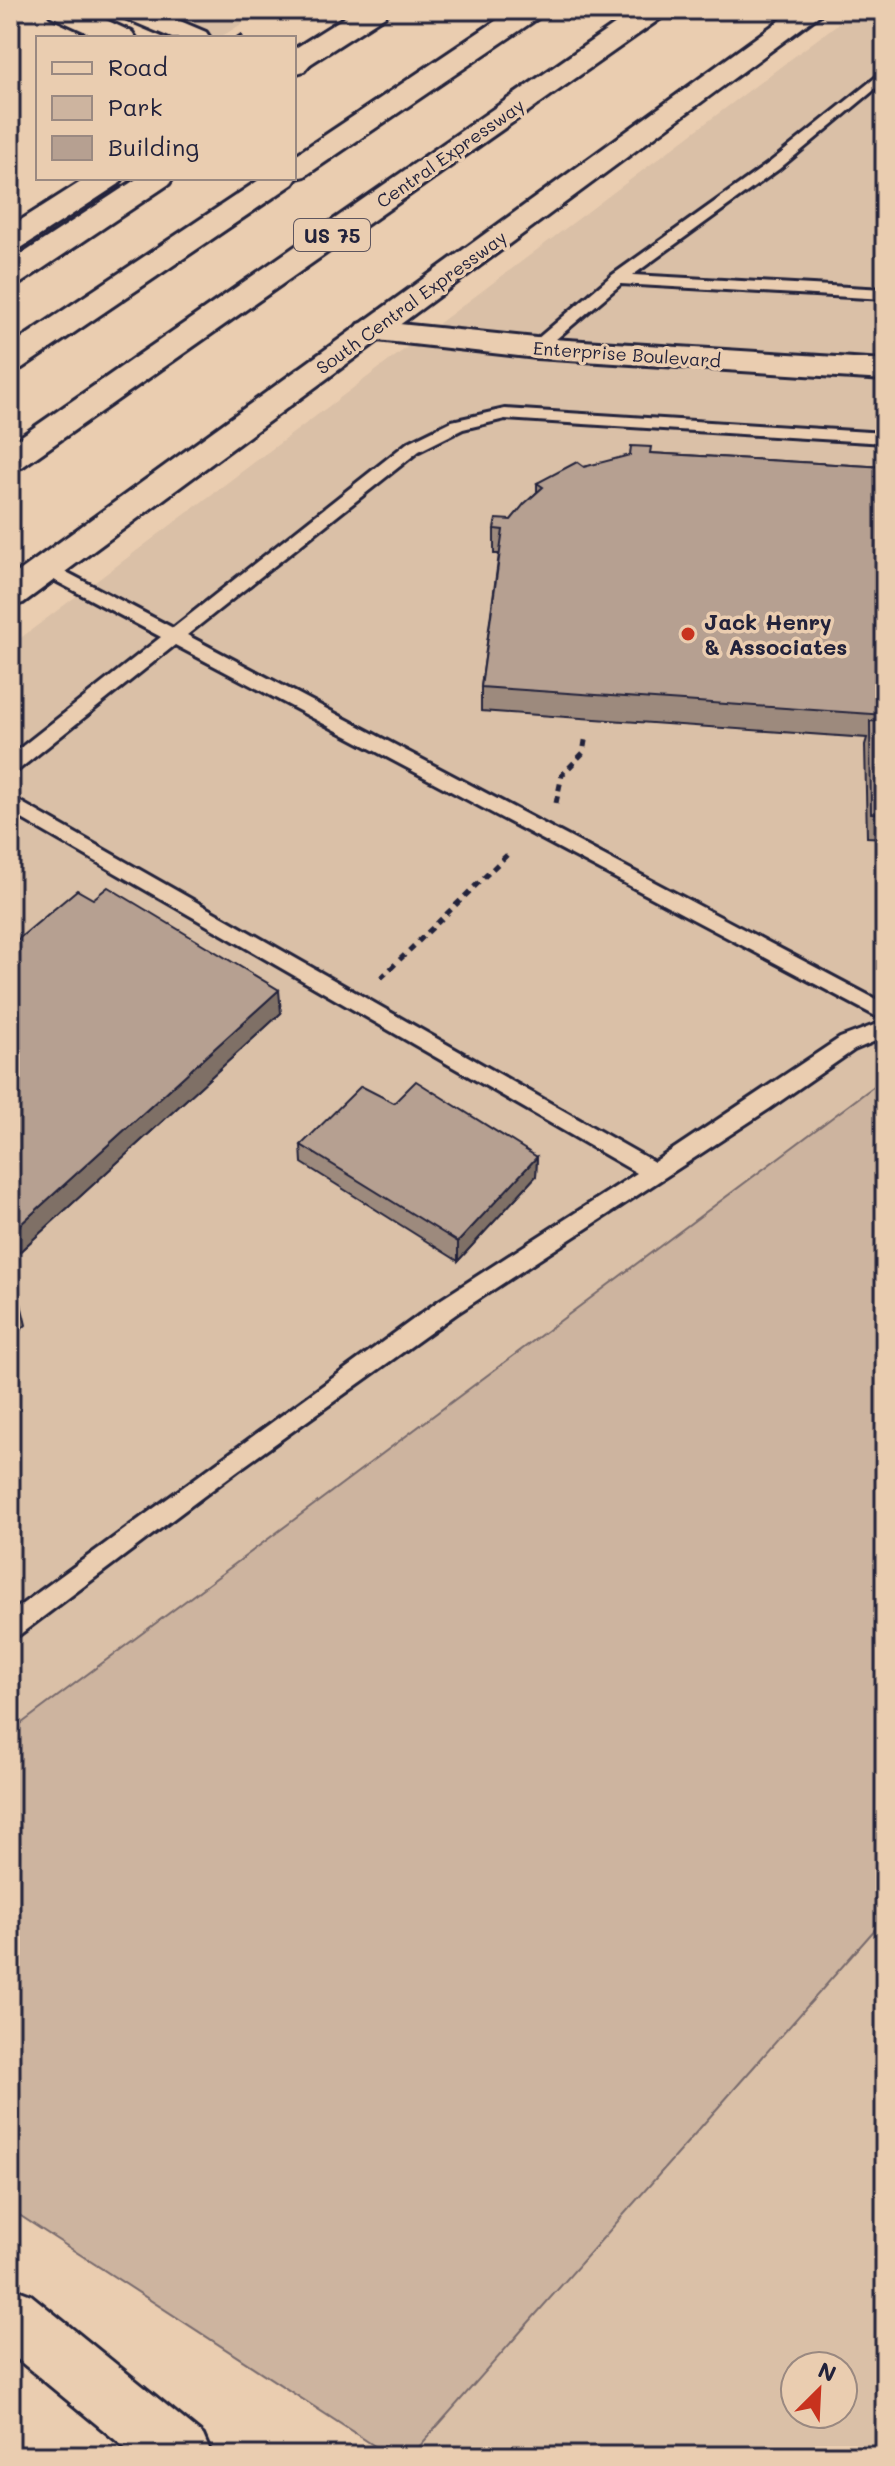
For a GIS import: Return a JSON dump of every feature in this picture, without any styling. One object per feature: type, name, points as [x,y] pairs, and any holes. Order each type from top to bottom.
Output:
[{"type":"main road","points":[[61,10],[118,36]]},
{"type":"main road","points":[[130,10],[191,36]]},
{"type":"main road","points":[[296,60],[375,10]]},
{"type":"main road","points":[[296,169],[531,10]]},
{"type":"main road","name":"Central Expressway","points":[[10,460],[654,10]]},
{"type":"main road","name":"South Central Expressway","points":[[10,595],[812,10]]},
{"type":"main road","points":[[10,241],[105,180]]},
{"type":"main road","points":[[10,276],[155,180]]},
{"type":"main road","points":[[10,361],[279,180]]},
{"type":"main road","name":"Enterprise Boulevard","points":[[370,331],[536,348],[885,370]]},
{"type":"main road","points":[[10,2316],[182,2456]]},
{"type":"lane","points":[[536,348],[617,279],[774,166],[885,74]]},
{"type":"lane","points":[[617,279],[885,294]]},
{"type":"lane","points":[[10,766],[413,447],[441,431],[505,414],[885,438]]},
{"type":"lane","points":[[45,568],[885,1013]]},
{"type":"lane","points":[[10,803],[655,1173]]},
{"type":"lane","points":[[10,1627],[448,1307],[847,1044],[885,1029]]},
{"type":"path","points":[[357,1001],[555,806],[562,775],[583,753],[586,735]]},
{"type":"shaded area","points":[[144,10],[264,10],[222,36],[203,36]]},
{"type":"shaded area","points":[[856,10],[885,10],[885,1078],[432,1417],[10,2135],[10,646]]},
{"type":"shaded area","points":[[885,1918],[885,2456],[411,2456]]},
{"type":"green space","points":[[885,1078],[885,1918],[411,2456],[390,2456],[10,2209],[10,1732]]},
{"type":"building","name":"Jack Henry & Associates","points":[[631,446],[651,447],[650,453],[885,467],[885,715],[481,687],[503,530],[494,529],[496,519],[511,520],[543,487],[537,483],[577,462],[584,467],[630,455]]},
{"type":"building","points":[[870,721],[885,722],[885,814],[871,813]]},
{"type":"building","points":[[108,887],[279,990],[11,1233],[10,946],[77,890],[93,899]]},
{"type":"building","points":[[416,1081],[537,1157],[458,1242],[301,1145],[361,1086],[394,1103]]},
{"type":"building","points":[[10,1296],[21,1304],[10,1314]]},
{"type":"place","name":"Jack Henry & Associates","points":[[688,634]]}]
